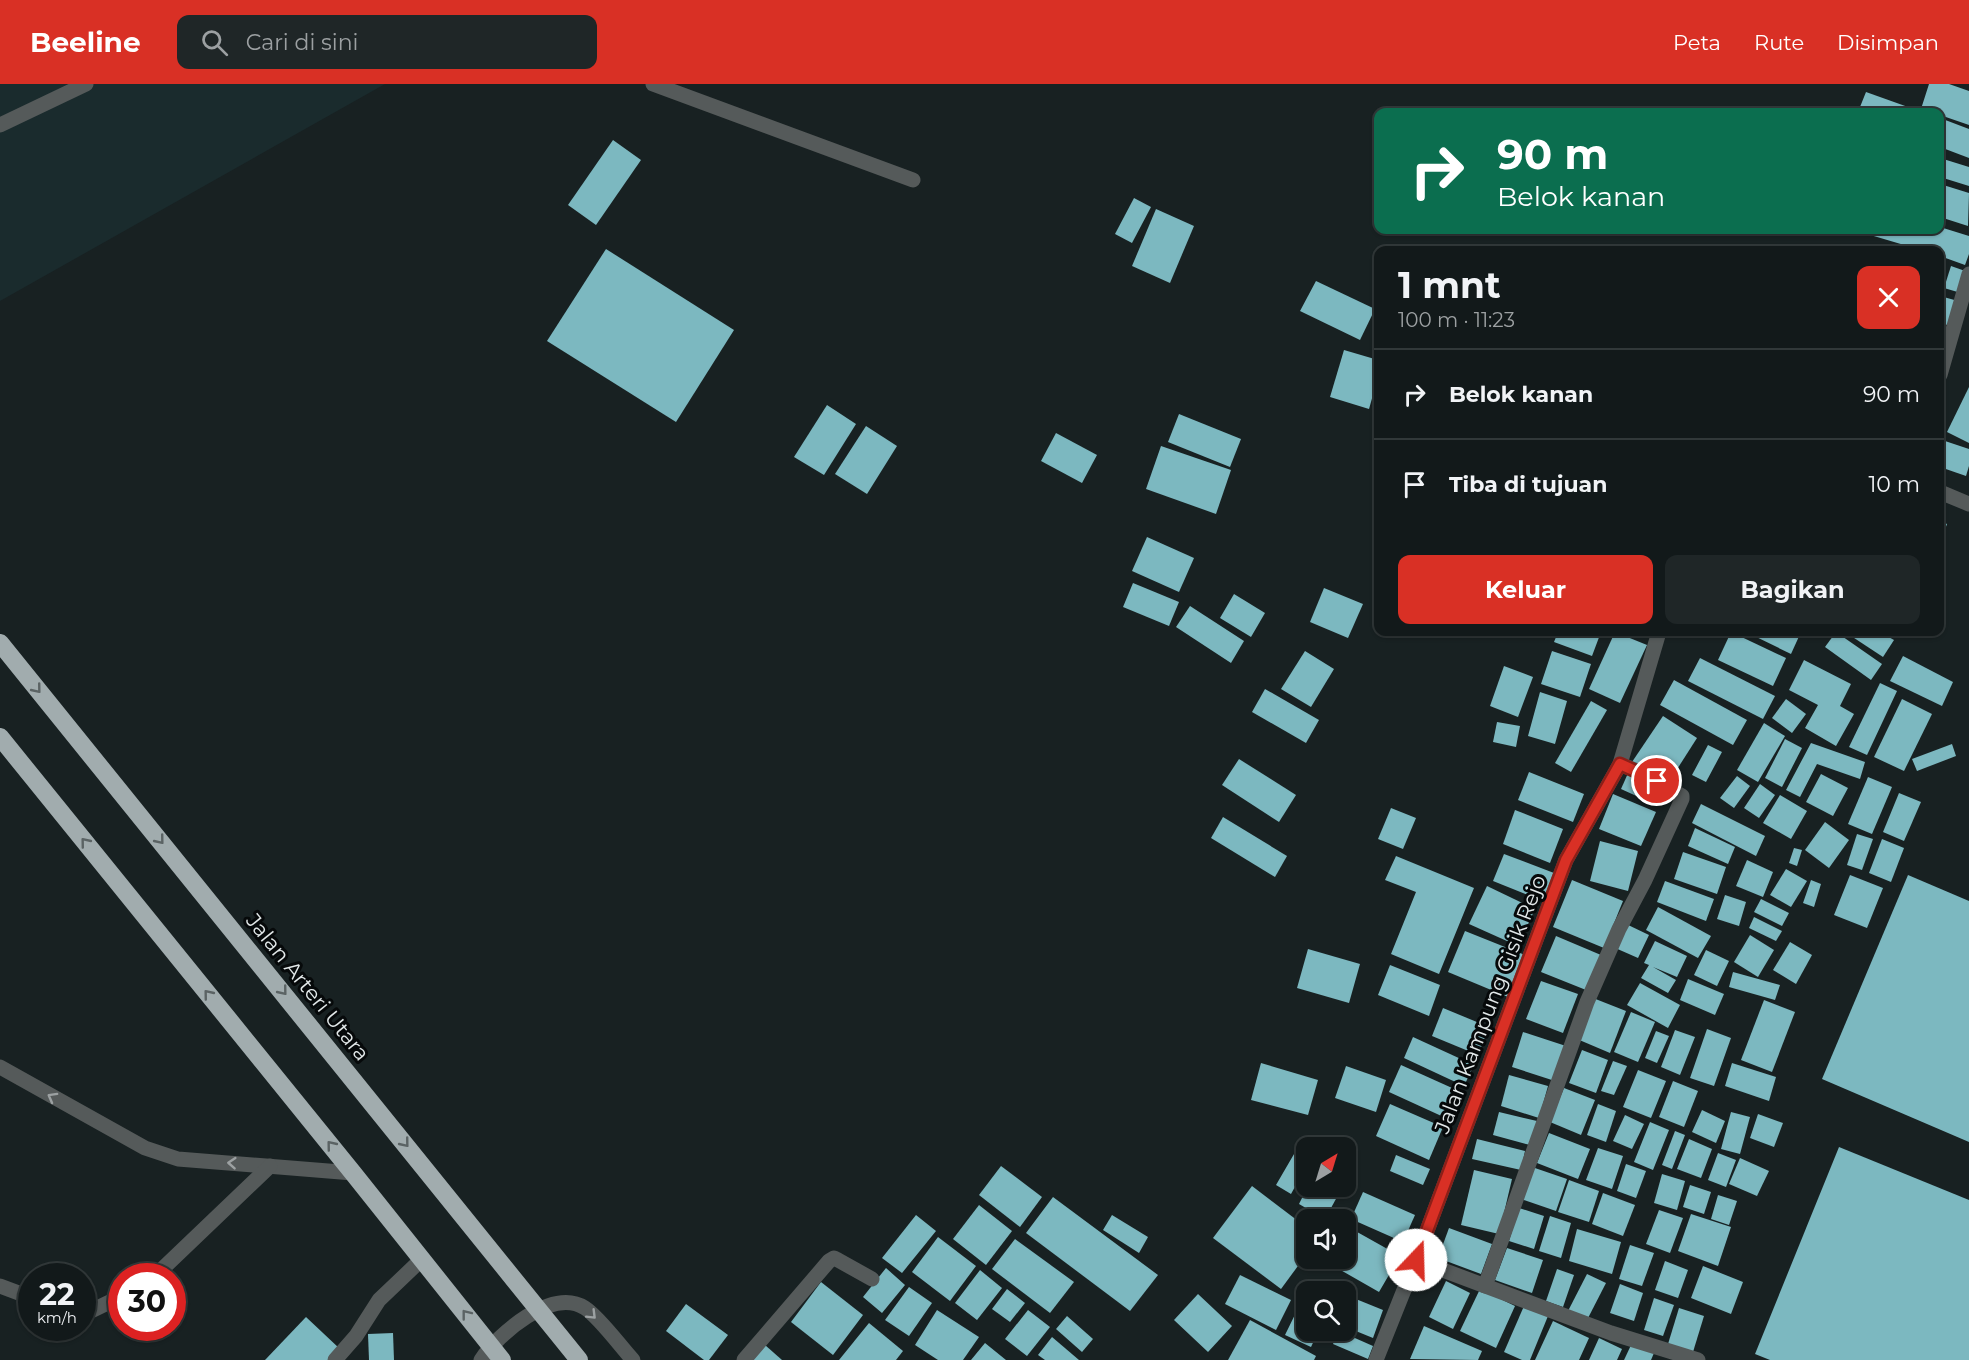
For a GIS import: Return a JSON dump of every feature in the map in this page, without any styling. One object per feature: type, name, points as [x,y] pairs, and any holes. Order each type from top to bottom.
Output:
[{"type":"highway","name":"Jalan Arteri Utara","points":[[0,643],[579,1360]]},
{"type":"highway","points":[[0,737],[422,1259],[486,1353],[502,1360]]},
{"type":"street","points":[[0,125],[86,84]]},
{"type":"street","points":[[653,84],[914,180]]},
{"type":"street","points":[[1944,361],[1969,274]]},
{"type":"street","points":[[1944,494],[1969,504]]},
{"type":"street","name":"Jalan Kampung Gisik Rejo","points":[[1376,1360],[1416,1260],[1566,860],[1620,764],[1658,636]]},
{"type":"street","points":[[1485,1286],[1528,1162],[1591,994],[1619,929],[1645,880],[1682,799],[1682,796],[1644,774],[1620,764]]},
{"type":"street","points":[[0,1067],[145,1148],[178,1159],[353,1173]]},
{"type":"street","points":[[169,1263],[270,1166]]},
{"type":"street","points":[[744,1360],[829,1261],[834,1258],[872,1279]]},
{"type":"street","points":[[335,1360],[356,1336],[379,1300],[422,1259]]},
{"type":"street","points":[[1416,1260],[1611,1333],[1698,1360]]},
{"type":"street","points":[[0,1286],[18,1293]]},
{"type":"street","points":[[486,1353],[538,1308],[567,1302],[585,1308],[633,1360]]},
{"type":"shaded area","points":[[0,84],[385,84],[0,301]]},
{"type":"building","points":[[1929,84],[1949,84],[1969,91],[1969,125],[1944,116],[1944,108],[1921,108]]},
{"type":"building","points":[[1866,92],[1911,108],[1860,108]]},
{"type":"building","points":[[1944,120],[1969,129],[1969,158],[1944,149]]},
{"type":"building","points":[[613,140],[641,160],[596,225],[568,205]]},
{"type":"building","points":[[1944,159],[1969,167],[1969,186],[1944,178]]},
{"type":"building","points":[[1944,185],[1969,193],[1968,226],[1944,218]]},
{"type":"building","points":[[1134,198],[1151,207],[1132,243],[1115,234]]},
{"type":"building","points":[[1156,209],[1194,226],[1170,283],[1132,266]]},
{"type":"building","points":[[1944,228],[1969,236],[1969,254],[1965,265],[1944,257],[1944,246],[1908,246],[1867,234],[1944,234]]},
{"type":"building","points":[[606,249],[734,330],[676,422],[547,341]]},
{"type":"building","points":[[1951,266],[1968,272],[1961,293],[1944,288]]},
{"type":"building","points":[[1316,281],[1374,309],[1360,340],[1300,311]]},
{"type":"building","points":[[1944,297],[1958,301],[1951,326],[1944,324]]},
{"type":"building","points":[[1344,350],[1374,359],[1374,391],[1369,409],[1330,397]]},
{"type":"building","points":[[1969,387],[1969,443],[1947,432]]},
{"type":"building","points":[[827,405],[856,424],[824,475],[794,457]]},
{"type":"building","points":[[1179,414],[1241,439],[1230,467],[1168,442]]},
{"type":"building","points":[[866,426],[897,446],[867,494],[835,474]]},
{"type":"building","points":[[1056,433],[1097,455],[1082,483],[1041,461]]},
{"type":"building","points":[[1944,441],[1969,449],[1969,466],[1966,476],[1944,468]]},
{"type":"building","points":[[1161,446],[1231,470],[1216,514],[1146,489]]},
{"type":"building","points":[[1147,537],[1194,558],[1179,592],[1132,571]]},
{"type":"building","points":[[1133,583],[1179,602],[1169,626],[1123,607]]},
{"type":"building","points":[[1324,588],[1363,604],[1348,638],[1310,622]]},
{"type":"building","points":[[1234,594],[1265,613],[1251,637],[1220,618]]},
{"type":"building","points":[[1190,606],[1244,641],[1231,663],[1176,627]]},
{"type":"building","points":[[1556,636],[1600,636],[1592,656],[1554,642]]},
{"type":"building","points":[[1613,636],[1625,636],[1647,645],[1620,703],[1589,689]]},
{"type":"building","points":[[1729,636],[1739,636],[1786,658],[1773,686],[1718,660]]},
{"type":"building","points":[[1754,636],[1799,636],[1791,654]]},
{"type":"building","points":[[1833,636],[1842,636],[1882,664],[1871,680],[1825,647]]},
{"type":"building","points":[[1851,636],[1887,636],[1894,640],[1883,657]]},
{"type":"building","points":[[1305,651],[1334,669],[1311,707],[1281,689]]},
{"type":"building","points":[[1552,651],[1591,664],[1580,697],[1541,684]]},
{"type":"building","points":[[1903,656],[1953,682],[1942,706],[1890,681]]},
{"type":"building","points":[[1700,658],[1775,696],[1763,719],[1688,681]]},
{"type":"building","points":[[1804,660],[1851,684],[1840,706],[1854,714],[1836,746],[1805,728],[1818,705],[1789,690]]},
{"type":"building","points":[[1504,666],[1533,677],[1518,717],[1490,706]]},
{"type":"building","points":[[1674,680],[1747,720],[1733,745],[1660,705]]},
{"type":"building","points":[[1880,683],[1897,691],[1867,755],[1849,747]]},
{"type":"building","points":[[1265,689],[1319,720],[1306,743],[1252,712]]},
{"type":"building","points":[[1540,692],[1567,701],[1555,744],[1528,736]]},
{"type":"building","points":[[1786,699],[1806,714],[1792,733],[1772,718]]},
{"type":"building","points":[[1902,699],[1932,714],[1904,771],[1874,757]]},
{"type":"building","points":[[1591,701],[1607,710],[1571,772],[1555,763]]},
{"type":"building","points":[[1663,716],[1697,738],[1667,785],[1632,762]]},
{"type":"building","points":[[1497,722],[1520,726],[1516,747],[1493,742]]},
{"type":"building","points":[[1764,723],[1785,736],[1758,782],[1737,770]]},
{"type":"building","points":[[1785,739],[1802,748],[1782,787],[1765,778]]},
{"type":"building","points":[[1811,743],[1865,762],[1860,779],[1817,764],[1800,797],[1786,790]]},
{"type":"building","points":[[1952,744],[1956,756],[1917,771],[1912,759]]},
{"type":"building","points":[[1708,745],[1722,752],[1706,782],[1692,775]]},
{"type":"building","points":[[1239,759],[1296,795],[1279,822],[1222,785]]},
{"type":"building","points":[[1629,771],[1663,787],[1654,804],[1621,789]]},
{"type":"building","points":[[1529,772],[1584,794],[1573,822],[1518,800]]},
{"type":"building","points":[[1821,774],[1848,788],[1833,816],[1806,802]]},
{"type":"building","points":[[1737,776],[1750,786],[1734,808],[1720,798]]},
{"type":"building","points":[[1868,777],[1892,787],[1872,834],[1848,824]]},
{"type":"building","points":[[1760,784],[1775,795],[1759,818],[1744,808]]},
{"type":"building","points":[[1899,793],[1921,802],[1904,841],[1883,832]]},
{"type":"building","points":[[1613,794],[1656,812],[1641,846],[1599,829]]},
{"type":"building","points":[[1780,795],[1807,811],[1791,839],[1763,823]]},
{"type":"building","points":[[1701,804],[1765,836],[1756,856],[1692,823]]},
{"type":"building","points":[[1391,808],[1416,818],[1403,849],[1378,839]]},
{"type":"building","points":[[1515,810],[1563,829],[1550,863],[1503,844]]},
{"type":"building","points":[[1223,817],[1287,856],[1275,877],[1211,838]]},
{"type":"building","points":[[1825,822],[1849,840],[1829,868],[1805,850]]},
{"type":"building","points":[[1695,828],[1735,847],[1728,864],[1688,846]]},
{"type":"building","points":[[1857,834],[1873,839],[1862,870],[1847,865]]},
{"type":"building","points":[[1882,839],[1904,848],[1891,882],[1869,873]]},
{"type":"building","points":[[1600,841],[1638,851],[1628,891],[1590,881]]},
{"type":"building","points":[[1794,848],[1802,850],[1797,866],[1789,863]]},
{"type":"building","points":[[1683,852],[1726,867],[1717,894],[1674,879]]},
{"type":"building","points":[[1504,854],[1554,873],[1543,901],[1493,881]]},
{"type":"building","points":[[1396,856],[1474,888],[1439,974],[1391,954],[1416,892],[1385,880]]},
{"type":"building","points":[[1747,860],[1773,872],[1763,897],[1736,886]]},
{"type":"building","points":[[1786,869],[1807,881],[1791,907],[1770,895]]},
{"type":"building","points":[[1850,875],[1883,888],[1867,928],[1834,915]]},
{"type":"building","points":[[1908,875],[1969,901],[1969,1142],[1822,1079]]},
{"type":"building","points":[[1572,880],[1623,901],[1604,948],[1553,927]]},
{"type":"building","points":[[1811,880],[1821,884],[1814,907],[1803,903]]},
{"type":"building","points":[[1665,881],[1714,899],[1706,921],[1657,902]]},
{"type":"building","points":[[1487,886],[1535,909],[1518,946],[1469,924]]},
{"type":"building","points":[[1725,895],[1746,902],[1739,926],[1717,919]]},
{"type":"building","points":[[1761,899],[1789,913],[1782,926],[1754,912]]},
{"type":"building","points":[[1658,907],[1711,936],[1698,958],[1646,930]]},
{"type":"building","points":[[1754,917],[1782,931],[1776,941],[1749,928]]},
{"type":"building","points":[[1624,923],[1649,935],[1638,958],[1613,947]]},
{"type":"building","points":[[1465,931],[1525,955],[1508,997],[1448,972]]},
{"type":"building","points":[[1750,935],[1774,950],[1758,977],[1734,962]]},
{"type":"building","points":[[1556,936],[1601,955],[1586,990],[1541,972]]},
{"type":"building","points":[[1655,941],[1687,956],[1677,977],[1653,967],[1676,980],[1668,993],[1641,978],[1649,965],[1644,963]]},
{"type":"building","points":[[1790,942],[1812,955],[1796,984],[1773,970]]},
{"type":"building","points":[[1308,949],[1360,964],[1349,1003],[1297,988]]},
{"type":"building","points":[[1706,950],[1729,961],[1717,986],[1694,975]]},
{"type":"building","points":[[1390,965],[1440,985],[1429,1016],[1378,995]]},
{"type":"building","points":[[1733,972],[1780,985],[1775,1000],[1729,987]]},
{"type":"building","points":[[1688,979],[1724,994],[1715,1015],[1680,1000]]},
{"type":"building","points":[[1541,981],[1578,994],[1563,1033],[1526,1019]]},
{"type":"building","points":[[1640,983],[1680,1005],[1668,1028],[1627,1005]]},
{"type":"building","points":[[1593,998],[1626,1011],[1610,1053],[1577,1039]]},
{"type":"building","points":[[1764,1000],[1795,1012],[1772,1072],[1741,1060]]},
{"type":"building","points":[[1443,1008],[1489,1027],[1478,1055],[1432,1036]]},
{"type":"building","points":[[1631,1012],[1655,1022],[1638,1062],[1614,1052]]},
{"type":"building","points":[[1707,1029],[1731,1038],[1714,1086],[1690,1078]]},
{"type":"building","points":[[1675,1030],[1695,1037],[1680,1075],[1661,1067]]},
{"type":"building","points":[[1656,1031],[1669,1036],[1657,1063],[1645,1058]]},
{"type":"building","points":[[1523,1032],[1569,1047],[1558,1082],[1512,1067]]},
{"type":"building","points":[[1413,1037],[1474,1065],[1464,1086],[1404,1058]]},
{"type":"building","points":[[1582,1050],[1608,1060],[1596,1093],[1569,1083]]},
{"type":"building","points":[[1613,1061],[1627,1066],[1614,1095],[1601,1091]]},
{"type":"building","points":[[1261,1063],[1318,1080],[1308,1115],[1251,1100]]},
{"type":"building","points":[[1732,1063],[1776,1077],[1769,1101],[1725,1086]]},
{"type":"building","points":[[1401,1065],[1461,1092],[1448,1119],[1389,1092]]},
{"type":"building","points":[[1346,1066],[1386,1080],[1376,1112],[1335,1098]]},
{"type":"building","points":[[1638,1070],[1666,1081],[1651,1118],[1623,1107]]},
{"type":"building","points":[[1509,1075],[1548,1086],[1539,1118],[1501,1106]]},
{"type":"building","points":[[1673,1081],[1698,1091],[1684,1127],[1659,1117]]},
{"type":"building","points":[[1564,1088],[1595,1100],[1581,1135],[1550,1122]]},
{"type":"building","points":[[1390,1104],[1443,1127],[1429,1160],[1376,1136]]},
{"type":"building","points":[[1598,1104],[1616,1111],[1606,1142],[1587,1135]]},
{"type":"building","points":[[1702,1110],[1725,1121],[1716,1143],[1692,1132]]},
{"type":"building","points":[[1499,1112],[1537,1121],[1530,1145],[1493,1135]]},
{"type":"building","points":[[1731,1112],[1750,1117],[1740,1154],[1721,1149]]},
{"type":"building","points":[[1758,1114],[1783,1123],[1774,1147],[1750,1138]]},
{"type":"building","points":[[1625,1115],[1644,1124],[1632,1149],[1613,1141]]},
{"type":"building","points":[[1650,1122],[1669,1130],[1653,1170],[1634,1162]]},
{"type":"building","points":[[1675,1131],[1685,1135],[1672,1169],[1662,1165]]},
{"type":"building","points":[[1549,1133],[1590,1149],[1578,1179],[1537,1163]]},
{"type":"building","points":[[1477,1139],[1525,1151],[1521,1170],[1472,1159]]},
{"type":"building","points":[[1689,1139],[1712,1149],[1701,1178],[1677,1169]]},
{"type":"building","points":[[1839,1147],[1969,1200],[1969,1360],[1770,1360],[1755,1354]]},
{"type":"building","points":[[1598,1148],[1623,1156],[1612,1189],[1586,1180]]},
{"type":"building","points":[[1296,1151],[1296,1185],[1291,1194],[1276,1185]]},
{"type":"building","points":[[1718,1153],[1736,1160],[1726,1187],[1708,1180]]},
{"type":"building","points":[[1396,1155],[1430,1169],[1423,1185],[1390,1171]]},
{"type":"building","points":[[1740,1158],[1769,1171],[1757,1196],[1729,1184]]},
{"type":"building","points":[[1626,1164],[1646,1171],[1636,1198],[1617,1191]]},
{"type":"building","points":[[1001,1166],[1042,1197],[1020,1227],[979,1195]]},
{"type":"building","points":[[1532,1167],[1567,1179],[1556,1211],[1521,1199]]},
{"type":"building","points":[[1474,1170],[1512,1179],[1499,1234],[1461,1225]]},
{"type":"building","points":[[1662,1174],[1685,1181],[1677,1210],[1654,1203]]},
{"type":"building","points":[[1569,1180],[1599,1191],[1589,1222],[1558,1212]]},
{"type":"building","points":[[1690,1185],[1711,1192],[1704,1214],[1683,1207]]},
{"type":"building","points":[[1252,1186],[1296,1219],[1296,1269],[1281,1289],[1213,1238]]},
{"type":"building","points":[[1363,1192],[1415,1215],[1403,1242],[1356,1221],[1355,1209]]},
{"type":"building","points":[[1603,1193],[1635,1205],[1623,1236],[1592,1224]]},
{"type":"building","points":[[1718,1195],[1737,1201],[1729,1225],[1711,1219]]},
{"type":"building","points":[[1053,1197],[1158,1275],[1130,1311],[1026,1233]]},
{"type":"building","points":[[1302,1197],[1337,1197],[1330,1209],[1308,1209],[1299,1204]]},
{"type":"building","points":[[979,1205],[1012,1231],[986,1265],[953,1239]]},
{"type":"building","points":[[1519,1208],[1544,1216],[1534,1249],[1509,1241]]},
{"type":"building","points":[[1659,1210],[1683,1218],[1670,1253],[1646,1244]]},
{"type":"building","points":[[1691,1214],[1731,1227],[1718,1266],[1678,1251]]},
{"type":"building","points":[[916,1215],[936,1231],[902,1273],[882,1258]]},
{"type":"building","points":[[1112,1215],[1148,1237],[1139,1253],[1103,1230]]},
{"type":"building","points":[[1550,1216],[1571,1223],[1561,1258],[1539,1251]]},
{"type":"building","points":[[1449,1228],[1492,1244],[1481,1274],[1438,1258]]},
{"type":"building","points":[[1577,1229],[1621,1242],[1612,1274],[1569,1261]]},
{"type":"building","points":[[1356,1231],[1400,1256],[1379,1292],[1339,1269],[1356,1269]]},
{"type":"building","points":[[938,1237],[976,1266],[950,1301],[912,1272]]},
{"type":"building","points":[[1015,1239],[1074,1282],[1050,1313],[992,1269]]},
{"type":"building","points":[[1630,1245],[1654,1253],[1642,1286],[1619,1279]]},
{"type":"building","points":[[1507,1248],[1543,1260],[1532,1293],[1495,1280]]},
{"type":"building","points":[[1665,1261],[1688,1270],[1678,1298],[1655,1290]]},
{"type":"building","points":[[1703,1266],[1743,1282],[1731,1314],[1691,1298]]},
{"type":"building","points":[[886,1268],[905,1285],[882,1313],[863,1297]]},
{"type":"building","points":[[1557,1269],[1574,1275],[1563,1307],[1546,1301]]},
{"type":"building","points":[[980,1270],[1002,1288],[977,1320],[955,1303]]},
{"type":"building","points":[[1587,1274],[1606,1283],[1587,1320],[1568,1311]]},
{"type":"building","points":[[1240,1275],[1291,1300],[1276,1330],[1225,1304]]},
{"type":"building","points":[[1446,1281],[1470,1293],[1453,1329],[1429,1317]]},
{"type":"building","points":[[821,1282],[863,1315],[833,1355],[791,1322]]},
{"type":"building","points":[[1620,1284],[1643,1293],[1634,1321],[1610,1313]]},
{"type":"building","points":[[909,1287],[932,1303],[909,1336],[885,1320]]},
{"type":"building","points":[[1007,1289],[1025,1303],[1010,1322],[992,1309]]},
{"type":"building","points":[[1480,1289],[1515,1306],[1496,1348],[1460,1331]]},
{"type":"building","points":[[1198,1294],[1232,1326],[1208,1352],[1174,1320]]},
{"type":"building","points":[[1654,1298],[1674,1305],[1663,1336],[1644,1330]]},
{"type":"building","points":[[1356,1299],[1383,1310],[1373,1338],[1356,1331]]},
{"type":"building","points":[[686,1304],[728,1335],[709,1360],[704,1360],[666,1331]]},
{"type":"building","points":[[1524,1306],[1548,1316],[1530,1360],[1522,1360],[1504,1352]]},
{"type":"building","points":[[1679,1308],[1704,1316],[1693,1352],[1668,1344]]},
{"type":"building","points":[[937,1310],[979,1337],[963,1360],[938,1360],[915,1345]]},
{"type":"building","points":[[1028,1310],[1050,1327],[1027,1356],[1005,1339]]},
{"type":"building","points":[[1296,1312],[1296,1340],[1285,1335]]},
{"type":"building","points":[[1067,1316],[1093,1339],[1082,1352],[1056,1329]]},
{"type":"building","points":[[306,1317],[340,1349],[329,1360],[265,1360]]},
{"type":"building","points":[[1250,1320],[1316,1356],[1314,1360],[1228,1360]]},
{"type":"building","points":[[1553,1321],[1589,1338],[1579,1360],[1535,1360]]},
{"type":"building","points":[[869,1323],[903,1351],[896,1360],[839,1360]]},
{"type":"building","points":[[1424,1326],[1482,1351],[1478,1360],[1410,1359]]},
{"type":"building","points":[[393,1333],[394,1360],[369,1360],[368,1334]]},
{"type":"building","points":[[1052,1337],[1079,1360],[1045,1360],[1038,1355]]},
{"type":"building","points":[[1356,1338],[1373,1346],[1368,1359],[1333,1344],[1334,1341],[1356,1341]]},
{"type":"building","points":[[1599,1338],[1622,1349],[1617,1360],[1589,1360]]},
{"type":"building","points":[[1298,1341],[1314,1341],[1311,1347]]},
{"type":"building","points":[[985,1343],[1006,1360],[971,1360]]},
{"type":"building","points":[[1632,1343],[1654,1353],[1651,1360],[1624,1360]]},
{"type":"building","points":[[765,1345],[782,1360],[753,1360]]},
{"type":"route","points":[[1416,1260],[1566,860],[1620,764],[1657,781]]}]
